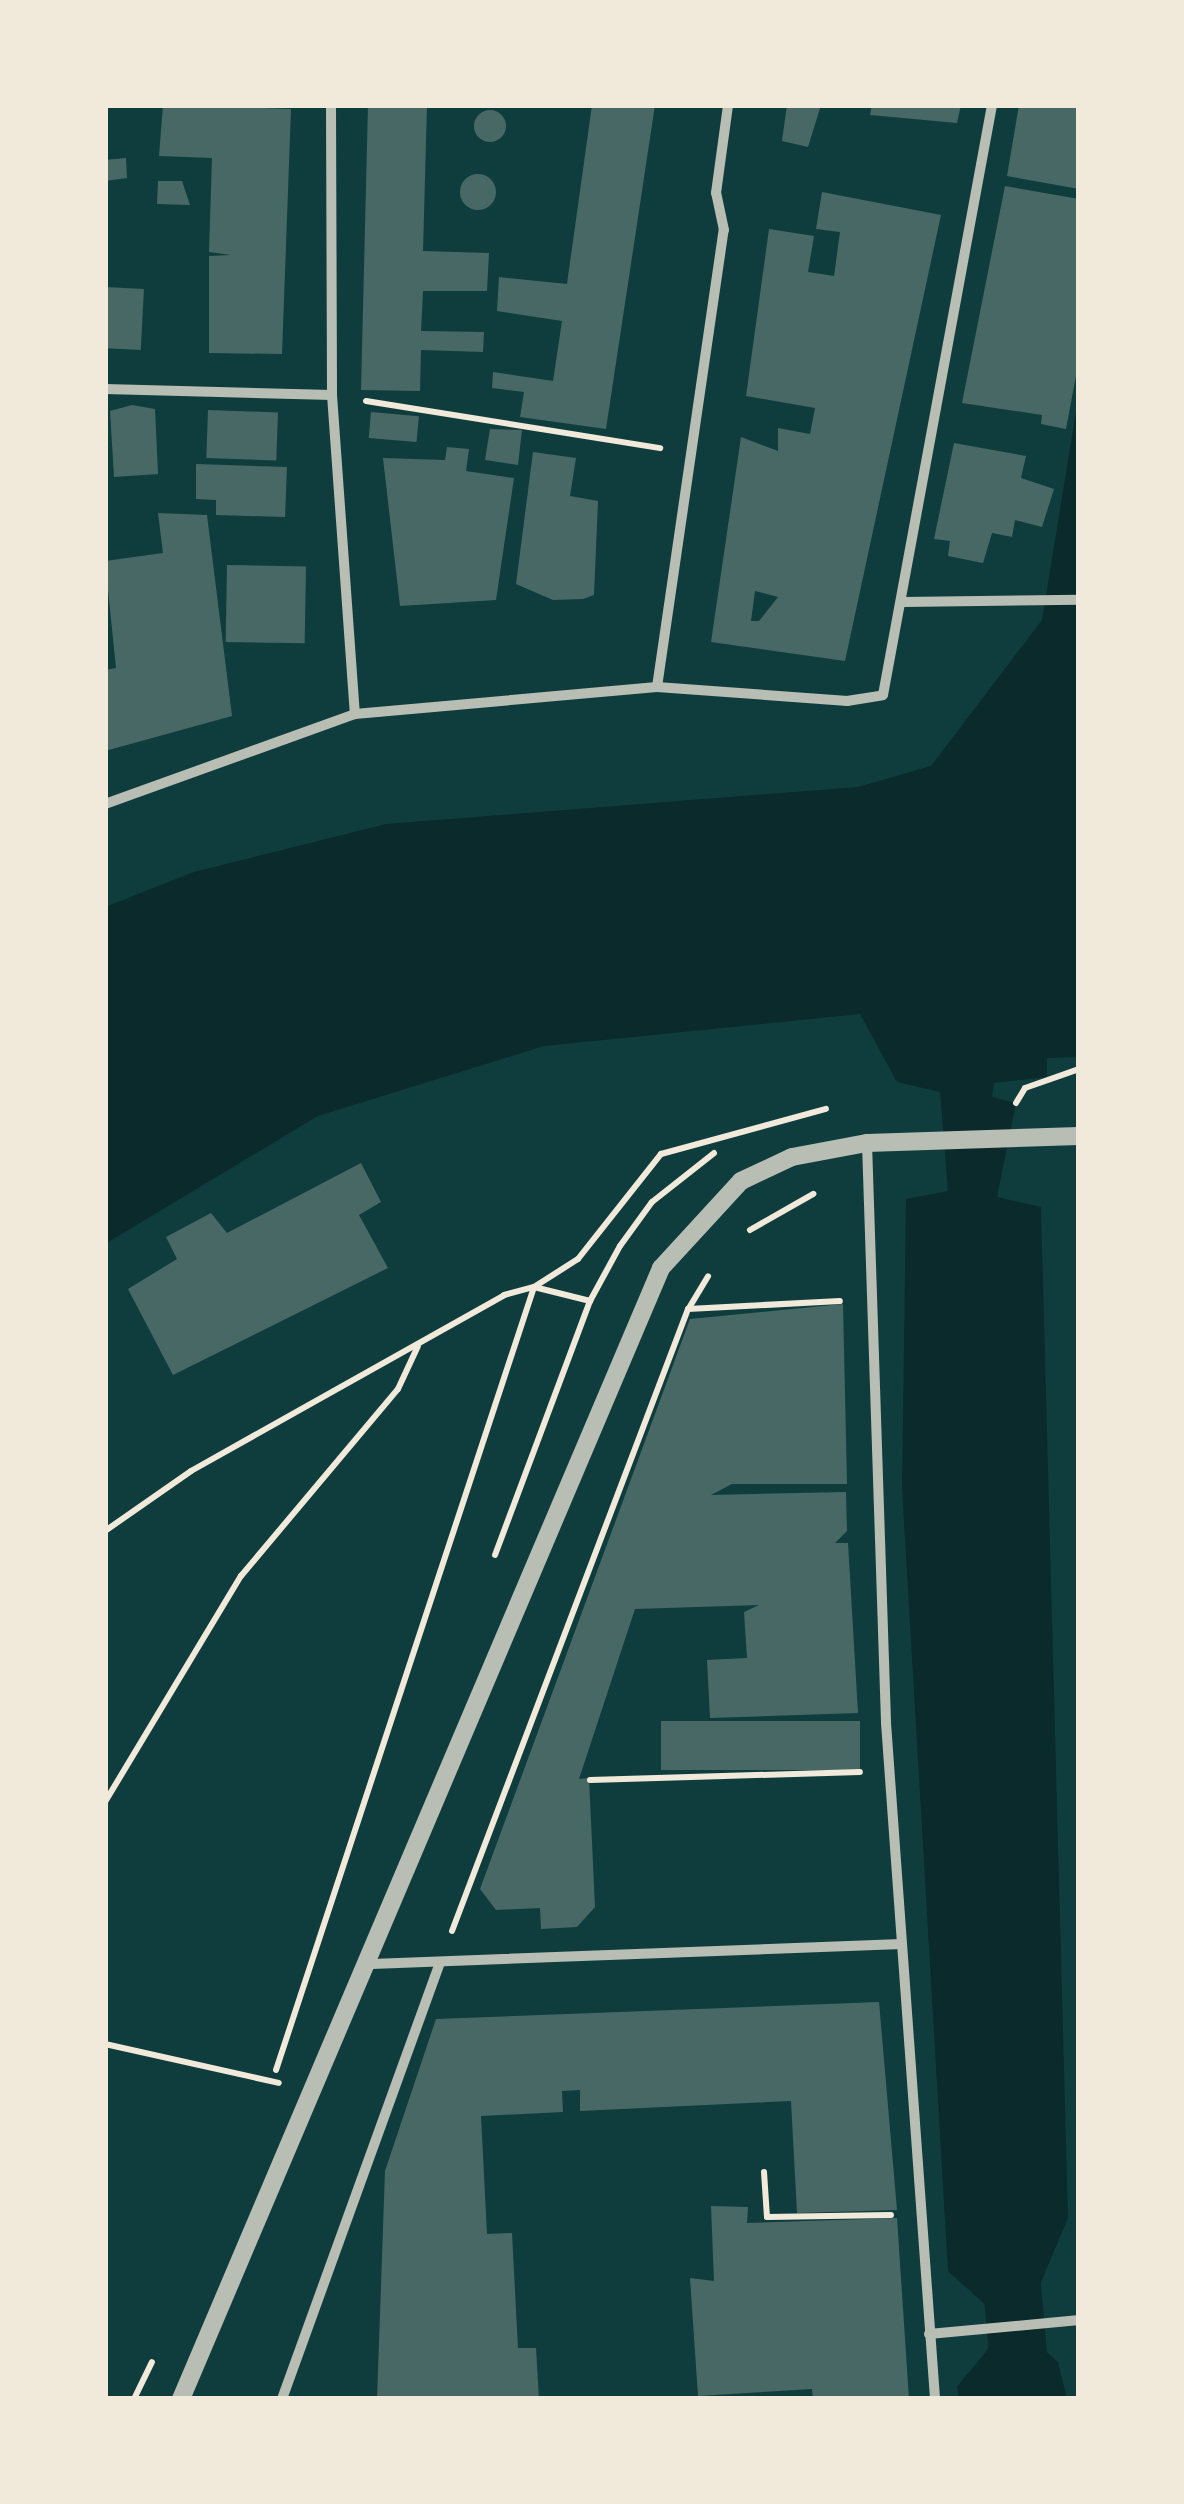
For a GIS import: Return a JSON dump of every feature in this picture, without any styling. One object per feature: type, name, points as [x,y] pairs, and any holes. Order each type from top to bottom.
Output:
[{"type":"street","points":[[332,105],[332,395],[355,714]]},
{"type":"street","points":[[657,688],[724,230],[716,193],[728,105]]},
{"type":"street","points":[[105,804],[355,714],[657,688],[871,702],[888,682],[903,602],[902,564],[992,105]]},
{"type":"street","points":[[105,390],[332,395]]},
{"type":"street","points":[[903,602],[1079,600]]},
{"type":"street","points":[[181,2399],[372,1964],[661,1268],[740,1181],[792,1158],[867,1143],[1079,1136]]},
{"type":"street","points":[[867,1143],[868,1300],[889,1770],[935,2399]]},
{"type":"street","points":[[372,1964],[439,1965],[902,1944]]},
{"type":"street","points":[[282,2399],[439,1965]]},
{"type":"street","points":[[929,2334],[1079,2320]]},
{"type":"path","points":[[332,395],[691,453]]},
{"type":"path","points":[[1016,1102],[1025,1088],[1079,1069]]},
{"type":"path","points":[[105,1531],[225,1452],[534,1287],[578,1259],[661,1154],[739,1126],[834,1109]]},
{"type":"path","points":[[739,1239],[779,1208],[868,1183]]},
{"type":"path","points":[[439,1965],[515,1780],[688,1310],[719,1262]]},
{"type":"path","points":[[534,1287],[590,1301]]},
{"type":"path","points":[[266,2099],[534,1287]]},
{"type":"path","points":[[688,1310],[868,1300]]},
{"type":"path","points":[[105,1802],[241,1576],[398,1389],[418,1346]]},
{"type":"path","points":[[590,1780],[889,1770]]},
{"type":"path","points":[[105,2044],[273,2081]]},
{"type":"path","points":[[764,2172],[767,2217],[922,2214]]},
{"type":"path","points":[[134,2399],[159,2347]]},
{"type":"water","points":[[1079,393],[1079,1057],[1047,1058],[1047,1077],[994,1083],[992,1097],[1016,1103],[997,1197],[1041,1207],[1068,2218],[1031,2306],[990,2309],[948,2271],[902,1488],[906,1199],[948,1191],[940,1092],[897,1082],[860,1014],[544,1046],[318,1116],[105,1244],[105,907],[194,872],[386,824],[858,787],[931,766],[1042,620]]},
{"type":"water","points":[[1033,2340],[1058,2362],[1067,2399],[959,2399],[957,2387],[993,2343]]},
{"type":"building","points":[[163,105],[291,109],[282,354],[209,353],[209,256],[231,255],[209,252],[212,158],[159,156]]},
{"type":"building","points":[[368,105],[427,105],[423,251],[489,253],[487,291],[423,291],[421,331],[484,332],[483,352],[421,350],[420,391],[361,390]]},
{"type":"building","points":[[592,105],[655,105],[606,429],[520,417],[524,392],[492,388],[493,372],[553,381],[562,321],[497,311],[499,277],[567,284]]},
{"type":"building","points":[[787,105],[821,105],[808,147],[782,141]]},
{"type":"building","points":[[872,105],[961,105],[957,123],[870,115]]},
{"type":"building","points":[[1019,105],[1079,105],[1079,189],[1007,176]]},
{"type":"building","points":[[490,110],[501,115],[506,126],[501,137],[490,142],[479,137],[474,126],[479,115]]},
{"type":"building","points":[[126,158],[127,178],[105,181],[105,160]]},
{"type":"building","points":[[478,174],[491,179],[496,192],[491,205],[478,210],[465,205],[460,192],[465,179]]},
{"type":"building","points":[[158,181],[182,181],[190,205],[157,204]]},
{"type":"building","points":[[1005,186],[1079,199],[1079,360],[1066,429],[1041,424],[1042,415],[962,403]]},
{"type":"building","points":[[822,192],[941,215],[845,661],[711,642],[741,437],[778,451],[778,428],[810,434],[815,408],[746,396],[769,229],[814,236],[808,272],[834,276],[840,232],[816,229]],"holes":[[[755,591],[778,597],[759,621],[751,621]]]},
{"type":"building","points":[[105,287],[144,289],[141,350],[105,348]]},
{"type":"building","points":[[132,405],[155,409],[158,474],[114,477],[110,411]]},
{"type":"building","points":[[208,410],[278,412],[276,460],[206,458]]},
{"type":"building","points":[[371,412],[419,416],[417,442],[369,438]]},
{"type":"building","points":[[490,429],[522,430],[518,465],[485,460]]},
{"type":"building","points":[[954,443],[1026,456],[1021,478],[1054,489],[1042,527],[1015,520],[1012,537],[992,533],[983,563],[948,556],[950,541],[934,539]]},
{"type":"building","points":[[447,447],[469,449],[466,471],[514,478],[496,600],[400,606],[383,458],[445,460]]},
{"type":"building","points":[[533,452],[576,458],[570,496],[598,501],[594,595],[553,600],[516,584]]},
{"type":"building","points":[[196,464],[287,467],[285,517],[216,515],[216,500],[196,499]]},
{"type":"building","points":[[158,513],[207,515],[232,716],[105,751],[105,670],[116,668],[105,561],[163,553]]},
{"type":"building","points":[[227,565],[306,566],[305,643],[226,642]]},
{"type":"building","points":[[361,1163],[381,1202],[359,1215],[388,1268],[173,1375],[128,1289],[177,1259],[166,1237],[211,1213],[227,1233]]},
{"type":"building","points":[[843,1304],[847,1484],[732,1484],[711,1495],[846,1492],[847,1531],[835,1543],[848,1543],[858,1713],[710,1718],[707,1660],[747,1658],[744,1612],[759,1605],[635,1609],[579,1779],[589,1778],[595,1907],[577,1927],[541,1929],[540,1908],[496,1910],[480,1889],[690,1319]]},
{"type":"building","points":[[661,1721],[860,1721],[860,1770],[661,1770]]},
{"type":"building","points":[[879,2002],[897,2210],[797,2213],[791,2101],[580,2111],[580,2090],[562,2091],[563,2112],[481,2116],[487,2234],[512,2233],[518,2348],[536,2348],[539,2399],[377,2399],[385,2171],[436,2019]]},
{"type":"building","points":[[711,2206],[748,2207],[747,2223],[897,2218],[909,2399],[813,2399],[812,2389],[698,2396],[690,2278],[714,2281]]},
{"type":"waterway","points":[[1007,2230],[1022,2399]]}]
